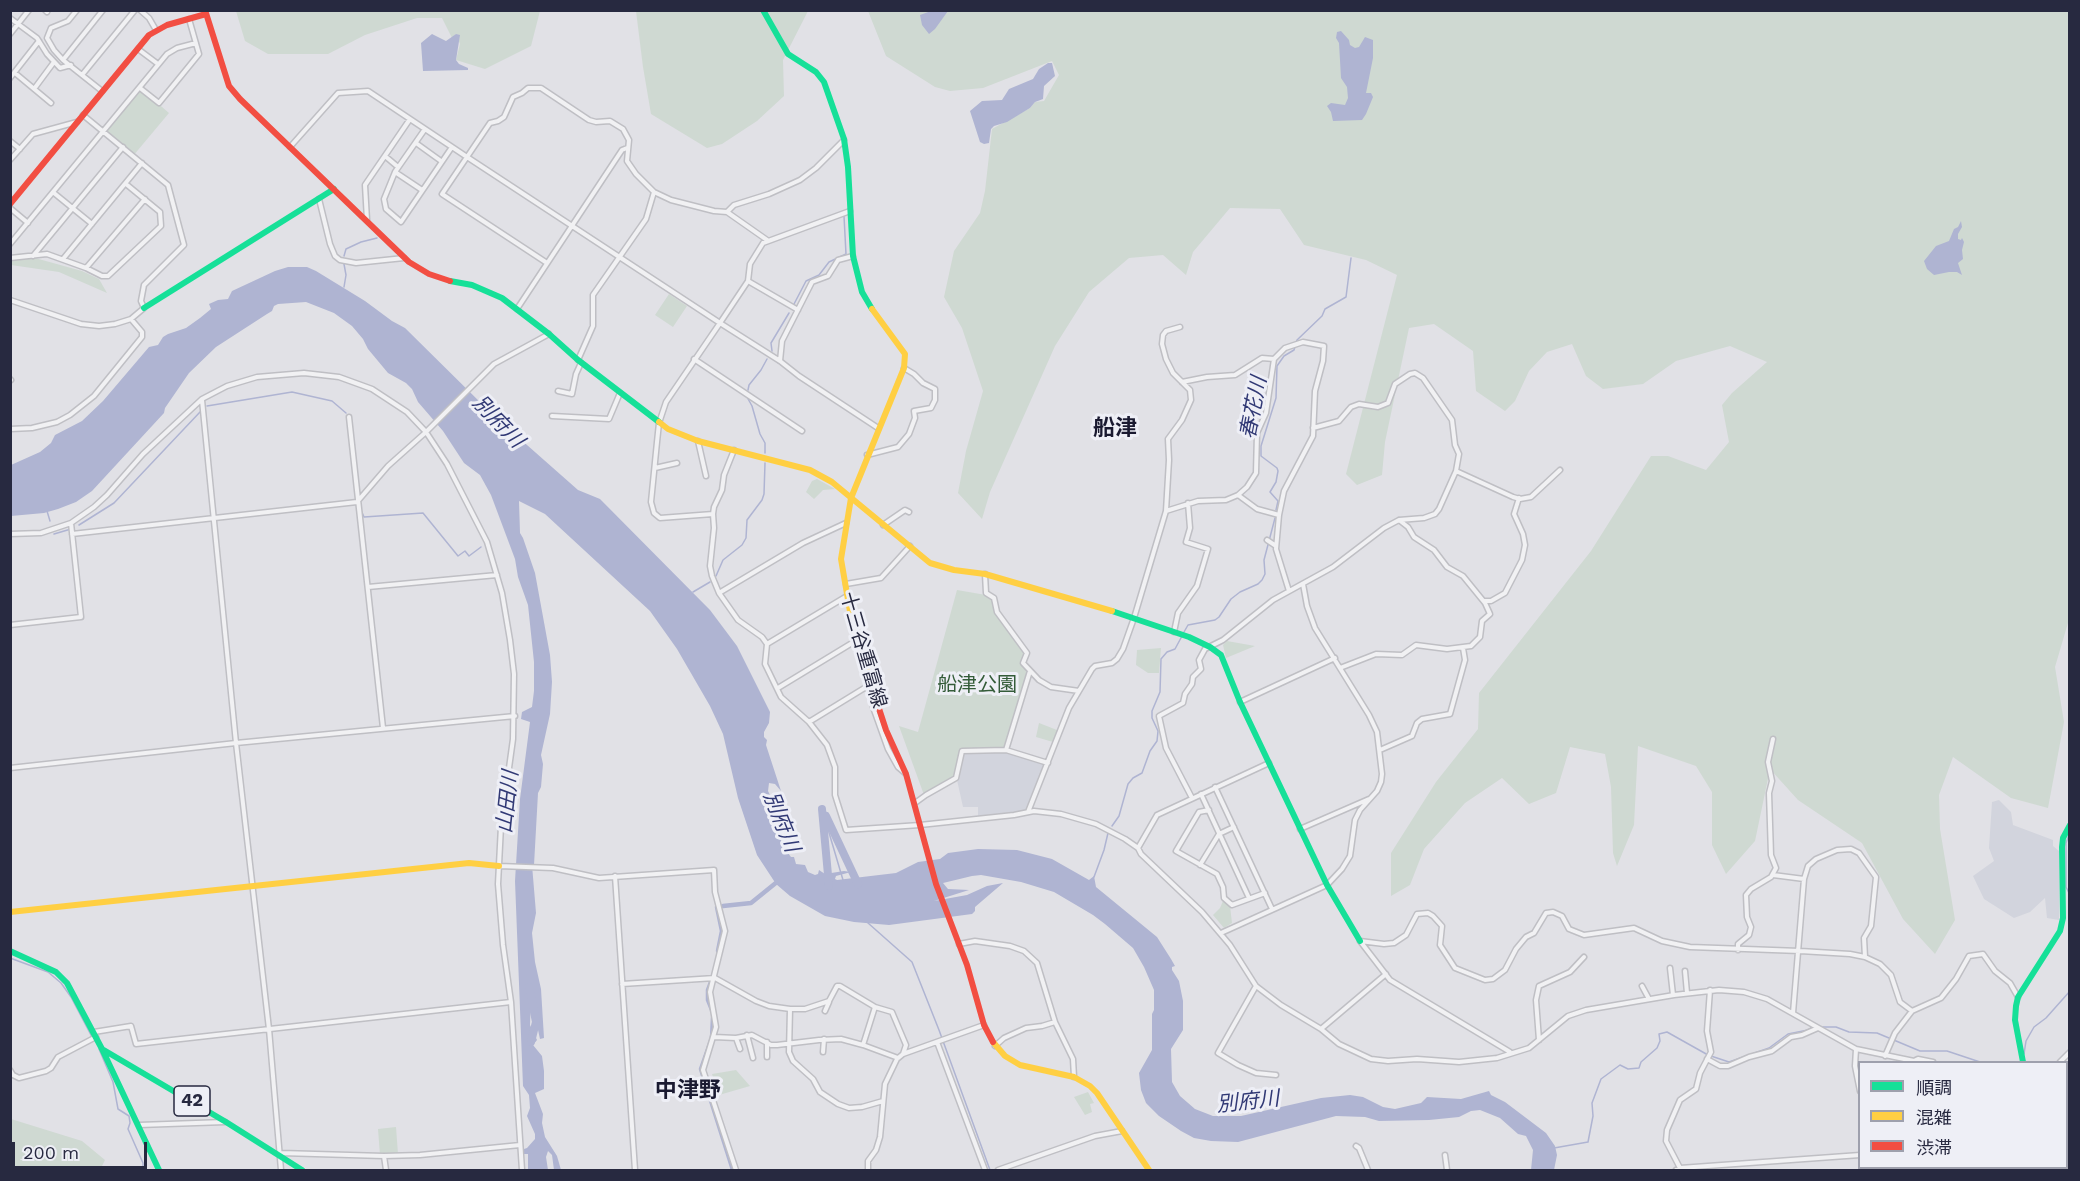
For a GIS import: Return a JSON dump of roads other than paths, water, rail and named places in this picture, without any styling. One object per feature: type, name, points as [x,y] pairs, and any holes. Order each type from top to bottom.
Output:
[{"type":"street","points":[[10,34],[29,10]]},
{"type":"street","points":[[77,10],[68,21],[56,24],[47,33],[50,44],[63,60],[102,92]]},
{"type":"street","points":[[82,75],[135,10]]},
{"type":"street","points":[[140,10],[149,18],[156,30]]},
{"type":"street","points":[[763,10],[788,54],[816,72],[824,82],[844,139],[849,167],[853,256],[862,292],[871,308],[902,348],[906,360],[904,368],[935,389],[935,400],[931,408],[914,411],[915,418],[909,434],[898,447],[867,455]]},
{"type":"street","points":[[63,60],[102,11]]},
{"type":"street","points":[[28,223],[10,206],[138,49],[156,30],[206,12],[230,86],[240,99],[405,258],[429,274],[488,291],[517,309],[659,423],[679,435],[698,441],[810,470],[832,482],[930,563],[985,574],[1134,618],[1189,637],[1210,647],[1221,656],[1240,702],[1327,885],[1360,941],[1390,980],[1511,1052]]},
{"type":"street","points":[[10,18],[39,41],[60,68],[71,65]]},
{"type":"street","points":[[140,88],[159,103],[199,54],[189,18]]},
{"type":"street","points":[[10,78],[39,41]]},
{"type":"street","points":[[11,242],[54,193],[167,54],[177,48],[196,43]]},
{"type":"street","points":[[138,49],[158,64]]},
{"type":"street","points":[[34,89],[54,62]]},
{"type":"street","points":[[15,73],[51,103]]},
{"type":"street","points":[[547,263],[442,194],[490,123],[502,120],[513,97],[528,88],[541,88],[592,121],[616,123],[626,132],[629,140],[626,156],[630,166],[654,192],[671,200],[727,212],[767,240]]},
{"type":"street","points":[[290,147],[338,93],[368,91],[720,324],[780,361],[878,428]]},
{"type":"street","points":[[83,115],[168,185],[184,245],[144,285],[141,301],[144,308]]},
{"type":"street","points":[[367,221],[365,185],[410,118]]},
{"type":"street","points":[[10,160],[33,134],[77,122]]},
{"type":"street","points":[[425,129],[395,172],[384,199],[386,209],[401,222],[452,147]]},
{"type":"street","points":[[727,212],[734,206],[769,194],[809,175],[844,139]]},
{"type":"street","points":[[10,141],[20,149]]},
{"type":"street","points":[[416,143],[441,161]]},
{"type":"street","points":[[32,257],[123,147]]},
{"type":"street","points":[[517,309],[622,150],[627,148]]},
{"type":"street","points":[[385,156],[398,167]]},
{"type":"street","points":[[63,259],[142,163]]},
{"type":"street","points":[[395,172],[422,190]]},
{"type":"street","points":[[10,258],[47,254],[102,276],[108,276],[161,226],[160,212],[126,184]]},
{"type":"street","points":[[10,300],[91,326],[108,326],[130,319],[334,189]]},
{"type":"street","points":[[558,391],[572,394],[580,361],[593,326],[593,295],[646,219],[654,192]]},
{"type":"street","points":[[54,193],[92,224]]},
{"type":"street","points":[[86,268],[145,199]]},
{"type":"street","points":[[319,199],[330,244],[335,256],[340,260],[356,263],[405,258]]},
{"type":"street","points":[[713,514],[660,518],[654,513],[651,502],[659,423],[666,402],[748,281],[750,264],[763,243],[850,211]]},
{"type":"street","points":[[780,361],[782,342],[812,282],[828,276],[838,260],[853,256]]},
{"type":"street","points":[[748,281],[798,310]]},
{"type":"street","points":[[10,429],[32,428],[57,422],[70,416],[94,396],[142,337],[142,332],[130,319]]},
{"type":"street","points":[[1028,812],[1069,708],[1079,691],[1095,666],[1112,663],[1124,650],[1166,511],[1168,440],[1182,420],[1191,400],[1190,390],[1173,373],[1162,344],[1166,331],[1180,327]]},
{"type":"street","points":[[72,534],[357,502],[387,466],[426,432],[494,364],[549,334]]},
{"type":"street","points":[[1166,511],[1188,503],[1226,500],[1238,495],[1256,473],[1257,433],[1268,406],[1274,359],[1285,348],[1299,343],[1324,346],[1323,361],[1315,391],[1313,436],[1284,492],[1274,544],[1289,591]]},
{"type":"street","points":[[1182,382],[1207,376],[1235,375],[1262,358],[1274,359]]},
{"type":"street","points":[[694,359],[802,431]]},
{"type":"street","name":"十三谷重富線","points":[[904,368],[867,455],[851,498],[846,523],[841,559],[846,596],[857,640],[886,730],[906,774],[936,885],[967,965],[984,1025],[995,1046],[1005,1056],[1020,1065],[1074,1077],[1097,1093],[1149,1170]]},
{"type":"street","points":[[10,534],[41,533],[71,523],[107,495],[143,454],[202,399],[227,386],[257,377],[304,373],[339,377],[372,389],[390,400],[407,412],[426,432],[461,489],[487,542],[504,602],[513,658],[515,716],[498,884],[511,1002],[522,1170]]},
{"type":"street","points":[[1192,798],[1166,748],[1159,716],[1183,702],[1193,677],[1201,669],[1199,660],[1205,649],[1232,633],[1273,600],[1333,567],[1372,537],[1399,520],[1424,518],[1435,514],[1456,471],[1459,454],[1455,445],[1452,420],[1423,378],[1415,373],[1395,384],[1388,403],[1378,407],[1359,404],[1351,407],[1340,421],[1313,428]]},
{"type":"street","points":[[552,416],[609,419],[620,393]]},
{"type":"street","points":[[202,399],[236,743],[269,1029],[281,1170]]},
{"type":"street","points":[[349,417],[383,728]]},
{"type":"street","points":[[698,441],[706,477]]},
{"type":"street","points":[[734,450],[714,507],[710,566],[712,576],[719,593],[738,620],[762,637],[767,644],[765,664],[781,697],[809,722],[827,745],[835,767],[835,795],[846,830],[1048,812],[1080,819],[1125,838],[1203,912],[1221,933],[1256,986],[1349,1050],[1371,1059],[1459,1062],[1497,1058],[1511,1052],[1521,1052],[1568,1016],[1586,1010],[1710,990],[1753,994],[1793,1012],[1856,1049],[1918,1061]]},
{"type":"street","points":[[656,468],[677,463]]},
{"type":"street","points":[[1456,471],[1519,498],[1531,497],[1560,470]]},
{"type":"street","points":[[1238,495],[1257,509],[1279,515]]},
{"type":"street","points":[[1483,601],[1491,601],[1504,593],[1511,584],[1522,560],[1526,545],[1514,514],[1519,498]]},
{"type":"street","points":[[1175,633],[1178,613],[1197,586],[1208,549],[1186,542],[1190,528],[1188,503]]},
{"type":"street","points":[[884,525],[905,510],[909,512]]},
{"type":"street","points":[[1340,668],[1376,654],[1402,655],[1416,645],[1448,649],[1470,646],[1480,637],[1482,621],[1490,614],[1483,601],[1463,576],[1447,567],[1434,550],[1414,537],[1408,527],[1399,520]]},
{"type":"street","points":[[10,625],[81,617],[71,523]]},
{"type":"street","points":[[719,593],[803,543],[846,523]]},
{"type":"street","points":[[1267,540],[1274,544]]},
{"type":"street","points":[[845,584],[881,578],[910,546]]},
{"type":"street","points":[[368,586],[497,574]]},
{"type":"street","points":[[985,574],[986,593],[994,598],[997,612],[1027,653],[1023,663],[1039,680],[1051,687],[1079,691]]},
{"type":"street","points":[[1221,933],[1327,885],[1342,869],[1350,856],[1360,810],[1377,791],[1381,782],[1377,732],[1335,658],[1315,628],[1307,606],[1303,584]]},
{"type":"street","points":[[767,644],[846,596]]},
{"type":"street","points":[[778,688],[857,640]]},
{"type":"street","points":[[1380,750],[1412,736],[1417,723],[1422,718],[1450,714],[1465,660],[1463,648]]},
{"type":"street","points":[[1240,702],[1335,658]]},
{"type":"street","points":[[1006,750],[1030,671]]},
{"type":"street","points":[[809,722],[871,684]]},
{"type":"street","points":[[10,768],[515,716]]},
{"type":"street","points":[[1738,950],[1738,944],[1749,935],[1751,927],[1747,916],[1746,895],[1751,889],[1773,875],[1776,868],[1772,855],[1769,793],[1772,781],[1768,762],[1773,739]]},
{"type":"street","points":[[914,804],[956,778],[962,751],[1006,750],[1048,763]]},
{"type":"street","points":[[1138,848],[1157,815],[1269,763]]},
{"type":"street","points":[[1215,787],[1272,909]]},
{"type":"street","points":[[1201,794],[1250,898]]},
{"type":"street","points":[[1300,829],[1370,798]]},
{"type":"street","points":[[1209,810],[1199,812],[1176,851],[1217,874],[1223,888],[1224,898],[1232,905],[1265,893]]},
{"type":"street","points":[[2023,1061],[2015,1020],[2018,997],[2060,931],[2063,918],[2062,847],[2063,838],[2070,825]]},
{"type":"street","points":[[1200,865],[1219,834],[1234,827]]},
{"type":"street","points":[[1793,1012],[1800,951],[1804,879],[1808,866],[1816,859],[1837,850],[1854,850],[1862,856],[1874,873],[1876,881],[1872,926],[1864,938],[1865,957]]},
{"type":"street","points":[[10,912],[469,863],[542,868],[599,878],[714,870],[715,892],[724,931],[710,996],[716,1022],[714,1037],[703,1070],[736,1170]]},
{"type":"street","points":[[1773,875],[1804,879]]},
{"type":"street","points":[[615,876],[635,1170]]},
{"type":"street","points":[[2063,895],[2070,900]]},
{"type":"street","points":[[1360,941],[1374,944],[1394,943],[1406,935],[1413,918],[1428,913],[1434,916],[1442,926],[1440,945],[1451,963],[1463,972],[1485,980],[1493,979],[1500,975],[1516,949],[1526,937],[1533,933],[1546,913],[1552,912],[1562,916],[1569,929],[1584,936],[1634,928],[1671,944],[1690,947],[1800,951],[1865,957],[1880,964],[1891,975],[1900,1002],[1912,1011]]},
{"type":"street","points":[[958,944],[975,941],[1010,946],[1024,951],[1037,963],[1055,1022],[1073,1059],[1074,1077]]},
{"type":"street","points":[[10,951],[56,972],[75,994],[159,1170]]},
{"type":"street","points":[[1886,1061],[1890,1043],[1912,1011],[1941,998],[1956,979],[1969,956],[1975,954],[1985,956],[1995,971],[2010,983],[2018,997]]},
{"type":"street","points":[[1539,1040],[1536,1000],[1539,986],[1570,972],[1584,957]]},
{"type":"street","points":[[1670,968],[1673,995]]},
{"type":"street","points":[[1685,971],[1688,993]]},
{"type":"street","points":[[1321,1029],[1386,974]]},
{"type":"street","points":[[622,984],[715,978],[769,1006],[805,1009],[829,1001]]},
{"type":"street","points":[[825,1011],[837,986],[840,986],[874,1007],[891,1012],[906,1045],[903,1054]]},
{"type":"street","points":[[1256,986],[1218,1053],[1256,1073],[1276,1075]]},
{"type":"street","points":[[1642,986],[1649,999]]},
{"type":"street","points":[[1710,990],[1707,1031],[1711,1052],[1700,1073],[1696,1089],[1680,1100],[1667,1130],[1666,1141],[1678,1169],[1858,1155]]},
{"type":"street","points":[[10,1070],[19,1078],[46,1071],[51,1068],[58,1057],[95,1034],[130,1026],[136,1044],[511,1002]]},
{"type":"street","points":[[862,1045],[874,1007]]},
{"type":"street","points":[[790,1009],[789,1052],[792,1061],[813,1079],[820,1092],[828,1099],[849,1108],[883,1101]]},
{"type":"street","points":[[995,1046],[1004,1038],[1026,1028],[1055,1022]]},
{"type":"street","points":[[868,1170],[868,1161],[876,1150],[880,1137],[885,1084],[898,1058],[903,1054],[984,1025]]},
{"type":"street","points":[[1708,1058],[1720,1066],[1728,1066],[1772,1051],[1791,1037],[1819,1028]]},
{"type":"street","points":[[747,1035],[753,1058]]},
{"type":"street","points":[[714,1037],[736,1038],[755,1035],[771,1045],[841,1039],[898,1058]]},
{"type":"street","points":[[736,1038],[740,1049]]},
{"type":"street","points":[[824,1039],[824,1052]]},
{"type":"street","points":[[939,1041],[985,1170]]},
{"type":"street","points":[[766,1042],[767,1057]]},
{"type":"street","name":"42","points":[[102,1049],[281,1155],[302,1170]]},
{"type":"street","points":[[1856,1049],[1855,1066],[1858,1081]]},
{"type":"street","points":[[139,1125],[226,1122]]},
{"type":"street","points":[[998,1170],[1095,1136],[1122,1131]]},
{"type":"street","points":[[281,1155],[420,1155],[520,1145]]},
{"type":"street","points":[[1356,1146],[1368,1170]]},
{"type":"street","points":[[1445,1155],[1447,1170]]},
{"type":"street","points":[[384,1156],[386,1170]]},
{"type":"water","points":[[931,11],[948,11],[929,34],[922,25],[920,15]]},
{"type":"water","points":[[1341,31],[1349,40],[1350,45],[1355,48],[1359,47],[1365,37],[1373,40],[1373,58],[1366,93],[1371,93],[1373,97],[1362,120],[1333,121],[1327,106],[1331,103],[1345,105],[1348,98],[1347,87],[1341,78],[1339,43],[1336,38],[1337,32]]},
{"type":"water","points":[[432,34],[446,41],[456,34],[460,35],[456,60],[468,70],[423,71],[421,43]]},
{"type":"water","points":[[1052,63],[1055,76],[1044,86],[1043,99],[1007,122],[994,126],[991,129],[989,143],[980,142],[970,111],[982,101],[1002,100],[1009,89],[1033,79],[1039,69]]},
{"type":"water","points":[[1961,221],[1962,227],[1958,239],[1962,238],[1964,242],[1963,259],[1958,263],[1962,275],[1949,272],[1934,275],[1927,269],[1924,261],[1936,246],[1949,241],[1954,229]]},
{"type":"water","points":[[288,267],[307,267],[316,271],[405,328],[485,407],[491,424],[510,430],[578,490],[600,499],[710,610],[737,646],[770,712],[764,737],[767,740],[766,745],[781,791],[775,784],[769,783],[768,791],[774,803],[773,814],[777,821],[775,827],[785,849],[791,857],[794,857],[796,864],[805,865],[808,872],[815,875],[819,870],[825,874],[851,872],[836,876],[837,880],[896,873],[918,862],[940,859],[948,853],[978,849],[1017,850],[1052,859],[1089,880],[1094,876],[1096,887],[1157,937],[1171,959],[1175,966],[1172,970],[1179,981],[1183,1001],[1183,1030],[1171,1049],[1172,1082],[1180,1096],[1195,1109],[1213,1116],[1241,1116],[1321,1098],[1350,1095],[1363,1097],[1383,1107],[1395,1109],[1421,1103],[1427,1097],[1461,1099],[1489,1091],[1491,1095],[1505,1102],[1546,1133],[1555,1146],[1557,1155],[1554,1170],[1531,1170],[1533,1150],[1526,1136],[1518,1134],[1500,1118],[1480,1110],[1471,1111],[1459,1117],[1429,1120],[1379,1121],[1365,1117],[1336,1116],[1238,1142],[1194,1138],[1181,1131],[1159,1116],[1146,1103],[1141,1090],[1139,1073],[1152,1050],[1154,1010],[1154,990],[1144,967],[1133,948],[1105,924],[1054,892],[1021,882],[981,875],[972,876],[943,883],[948,889],[969,890],[934,901],[967,895],[987,886],[1003,883],[975,907],[972,914],[889,925],[854,922],[825,916],[790,896],[776,884],[757,855],[738,798],[723,734],[710,706],[677,649],[650,611],[545,514],[519,501],[520,533],[535,573],[550,655],[552,682],[550,714],[541,755],[543,764],[541,787],[538,793],[534,865],[532,865],[536,913],[532,933],[541,989],[544,1038],[540,1039],[531,998],[530,1025],[537,1040],[533,1045],[542,1056],[544,1071],[544,1089],[535,1093],[543,1114],[545,1137],[557,1156],[561,1170],[554,1170],[552,1155],[548,1151],[546,1157],[548,1170],[528,1170],[528,1154],[524,1154],[524,1149],[535,1139],[535,1134],[527,1116],[530,1108],[529,1095],[523,1086],[515,881],[520,799],[530,722],[521,719],[522,712],[532,707],[534,662],[528,605],[518,577],[515,559],[491,495],[480,475],[464,463],[443,431],[418,402],[412,389],[388,373],[352,326],[334,313],[306,302],[278,304],[272,311],[216,347],[189,373],[165,408],[164,413],[92,491],[76,502],[58,509],[44,513],[11,516],[11,465],[40,452],[51,443],[55,435],[82,421],[103,401],[149,347],[158,345],[163,337],[186,328],[200,318],[211,309],[209,304],[228,299],[232,291]]},
{"type":"waterway","points":[[793,306],[806,281],[819,275],[829,262],[846,254],[844,216]]},
{"type":"waterway","points":[[344,256],[346,249],[377,238]]},
{"type":"waterway","name":"春花川","points":[[1276,510],[1278,501],[1270,492],[1276,482],[1278,471],[1261,456],[1261,446],[1276,398],[1277,366],[1284,356],[1294,350],[1297,340],[1322,316],[1325,309],[1346,297],[1351,258]]},
{"type":"waterway","points":[[344,264],[346,275],[344,287]]},
{"type":"waterway","points":[[772,351],[771,343],[789,313]]},
{"type":"waterway","points":[[748,390],[767,359]]},
{"type":"waterway","points":[[207,406],[292,392],[332,401],[346,413]]},
{"type":"waterway","points":[[747,397],[765,443],[765,453]]},
{"type":"waterway","points":[[79,525],[114,503],[200,412]]},
{"type":"waterway","points":[[716,576],[723,560],[742,545],[746,538],[747,520],[764,494],[765,463]]},
{"type":"waterway","points":[[361,510],[364,517],[423,513],[458,556],[465,551],[469,556],[481,547]]},
{"type":"waterway","points":[[47,511],[50,521]]},
{"type":"waterway","name":"春花川","points":[[1184,632],[1188,625],[1215,620],[1231,599],[1262,580],[1265,574],[1264,560],[1275,518]]},
{"type":"waterway","points":[[54,534],[71,529]]},
{"type":"waterway","points":[[693,592],[710,582]]},
{"type":"waterway","name":"春花川","points":[[1112,826],[1119,816],[1128,784],[1142,773],[1150,751],[1157,741],[1158,731],[1152,718],[1152,711],[1160,692],[1161,659],[1167,652],[1175,649],[1182,636]]},
{"type":"waterway","points":[[822,809],[843,880]]},
{"type":"waterway","name":"別府川","points":[[822,809],[829,886]]},
{"type":"waterway","name":"別府川","points":[[826,816],[858,884]]},
{"type":"waterway","points":[[2070,832],[2066,843],[2066,887],[2070,895]]},
{"type":"waterway","name":"春花川","points":[[1094,877],[1108,833]]},
{"type":"waterway","points":[[723,906],[751,903],[777,882],[777,878]]},
{"type":"waterway","points":[[717,907],[722,931],[718,951]]},
{"type":"waterway","points":[[868,923],[912,962],[990,1170]]},
{"type":"waterway","points":[[10,958],[48,972],[61,983],[92,1037]]},
{"type":"waterway","points":[[711,982],[708,1000],[712,1010]]},
{"type":"waterway","name":"山田川","points":[[529,987],[536,1022],[531,1042]]},
{"type":"waterway","points":[[2024,1054],[2026,1041],[2034,1027],[2046,1018],[2070,991]]},
{"type":"waterway","points":[[713,1018],[712,1038],[701,1069],[733,1170]]},
{"type":"waterway","points":[[1554,1148],[1588,1142],[1593,1116],[1592,1103],[1601,1079],[1620,1065],[1628,1069],[1639,1068],[1641,1062],[1657,1048],[1660,1041],[1659,1034],[1667,1032],[1708,1055],[1729,1062],[1769,1048],[1788,1034],[1812,1027]]},
{"type":"waterway","points":[[1823,1027],[1836,1027],[1849,1032],[1877,1033],[1920,1051],[1947,1051],[1977,1061]]},
{"type":"waterway","points":[[99,1049],[113,1082],[118,1109],[129,1116],[128,1129],[143,1163],[143,1170]]},
{"type":"district","name":"船津","points":[[1115,429]]},
{"type":"district","name":"中津野","points":[[688,1091]]},
{"type":"park label","name":"船津公園","points":[[977,685]]}]
